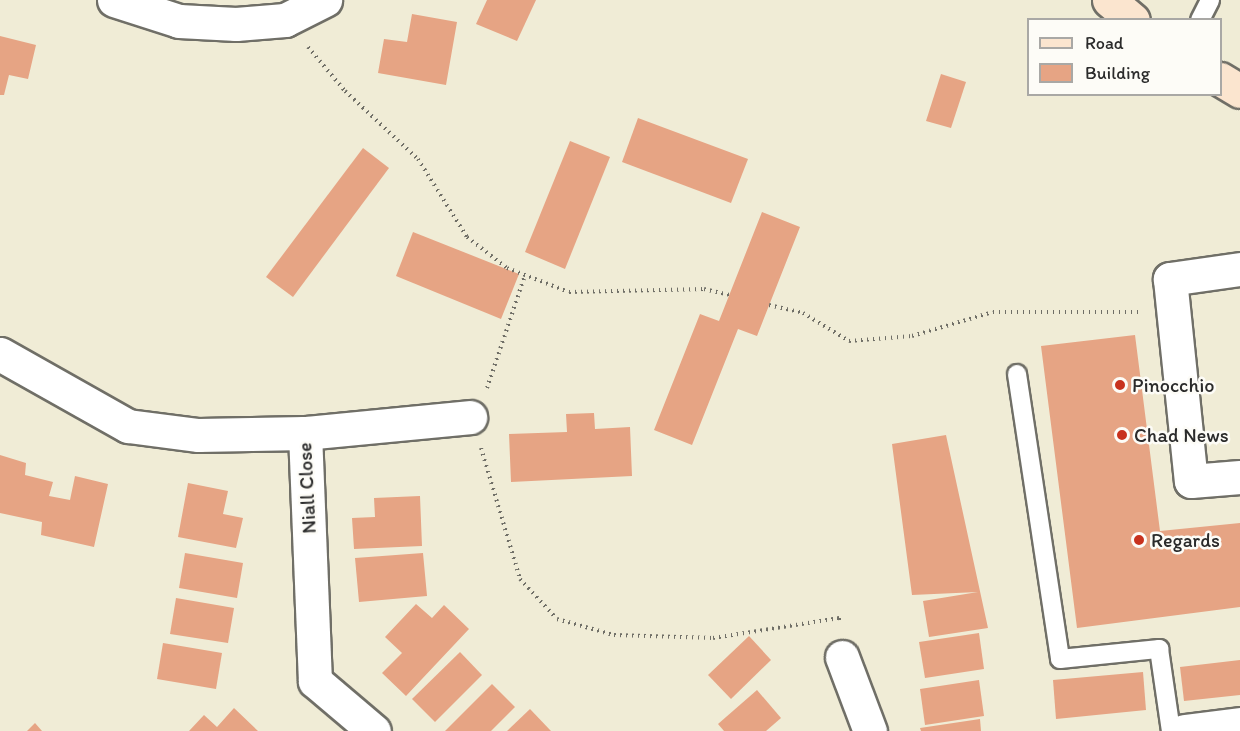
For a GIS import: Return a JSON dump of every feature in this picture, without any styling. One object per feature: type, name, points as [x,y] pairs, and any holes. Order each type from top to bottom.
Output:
[{"type":"main road","points":[[1109,0],[1131,18]]},
{"type":"main road","points":[[1222,80],[1240,91]]},
{"type":"street","points":[[114,0],[179,21],[236,24],[285,20],[325,0]]},
{"type":"street","points":[[1240,269],[1170,279],[1191,481],[1240,477]]},
{"type":"street","name":"Niall Close","points":[[0,354],[128,426],[198,435],[305,433],[315,681],[374,731]]},
{"type":"street","points":[[305,433],[470,417]]},
{"type":"street","points":[[842,657],[870,731]]},
{"type":"street","points":[[1184,731],[1240,724]]},
{"type":"lane","points":[[1201,18],[1210,0]]},
{"type":"lane","points":[[1017,374],[1060,659],[1159,649],[1171,731]]},
{"type":"path","points":[[285,20],[345,91],[418,159],[467,237],[507,268],[569,292],[704,289],[729,296]]},
{"type":"path","points":[[525,275],[492,381],[470,417],[493,479],[520,579],[557,619],[614,635],[713,638],[839,618],[842,657]]},
{"type":"path","points":[[769,305],[803,314],[849,341],[912,336],[993,312],[1174,312]]},
{"type":"building","points":[[487,0],[536,0],[517,41],[476,24]]},
{"type":"building","points":[[412,14],[457,22],[446,85],[378,73],[384,39],[407,42]]},
{"type":"building","points":[[0,36],[36,45],[28,79],[9,75],[4,95],[0,95]]},
{"type":"building","points":[[941,74],[966,82],[951,128],[926,121]]},
{"type":"building","points":[[638,118],[748,159],[731,203],[622,162]]},
{"type":"building","points":[[570,141],[610,157],[565,269],[525,252]]},
{"type":"building","points":[[363,148],[389,168],[293,297],[266,277]]},
{"type":"building","points":[[762,212],[800,227],[757,336],[738,329],[692,445],[654,430],[700,314],[719,321]]},
{"type":"building","points":[[413,232],[519,274],[501,319],[396,276]]},
{"type":"building","points":[[1135,335],[1160,531],[1240,523],[1240,607],[1077,628],[1041,346]]},
{"type":"building","points":[[594,413],[595,429],[630,427],[632,476],[511,482],[509,434],[567,432],[566,414]]},
{"type":"building","points":[[946,435],[988,628],[929,637],[923,601],[978,592],[912,595],[892,444]]},
{"type":"building","points":[[0,455],[26,463],[25,475],[53,482],[49,496],[70,500],[75,476],[108,484],[94,547],[41,535],[42,522],[0,513]]},
{"type":"building","points":[[188,483],[228,491],[223,514],[243,518],[236,548],[178,537]]},
{"type":"building","points":[[420,496],[422,546],[354,549],[352,518],[375,517],[374,498]]},
{"type":"building","points":[[185,553],[243,563],[237,598],[179,588]]},
{"type":"building","points":[[423,553],[427,596],[359,602],[355,558]]},
{"type":"building","points":[[176,598],[234,608],[228,643],[170,634]]},
{"type":"building","points":[[416,604],[432,618],[444,605],[469,629],[406,696],[382,673],[402,653],[385,637]]},
{"type":"building","points":[[979,633],[984,669],[925,678],[919,642]]},
{"type":"building","points":[[749,636],[771,660],[731,699],[708,675]]},
{"type":"building","points":[[163,643],[222,653],[216,689],[157,679]]},
{"type":"building","points":[[460,652],[482,675],[435,722],[412,699]]},
{"type":"building","points":[[1240,660],[1240,695],[1184,701],[1180,667]]},
{"type":"building","points":[[1143,672],[1146,710],[1056,719],[1053,680]]},
{"type":"building","points":[[979,680],[984,716],[925,725],[920,689]]},
{"type":"building","points":[[492,684],[515,707],[491,731],[445,731]]},
{"type":"building","points":[[757,690],[781,718],[766,731],[724,731],[718,724]]},
{"type":"building","points":[[234,708],[258,731],[189,731],[204,715],[217,727]]},
{"type":"building","points":[[530,709],[551,731],[507,731]]},
{"type":"building","points":[[980,719],[981,731],[921,731],[920,728]]},
{"type":"building","points":[[35,723],[42,731],[27,731]]},
{"type":"place","name":"Pinocchio","points":[[1120,385]]},
{"type":"place","name":"Chad News","points":[[1122,435]]},
{"type":"place","name":"Regards","points":[[1139,540]]}]
